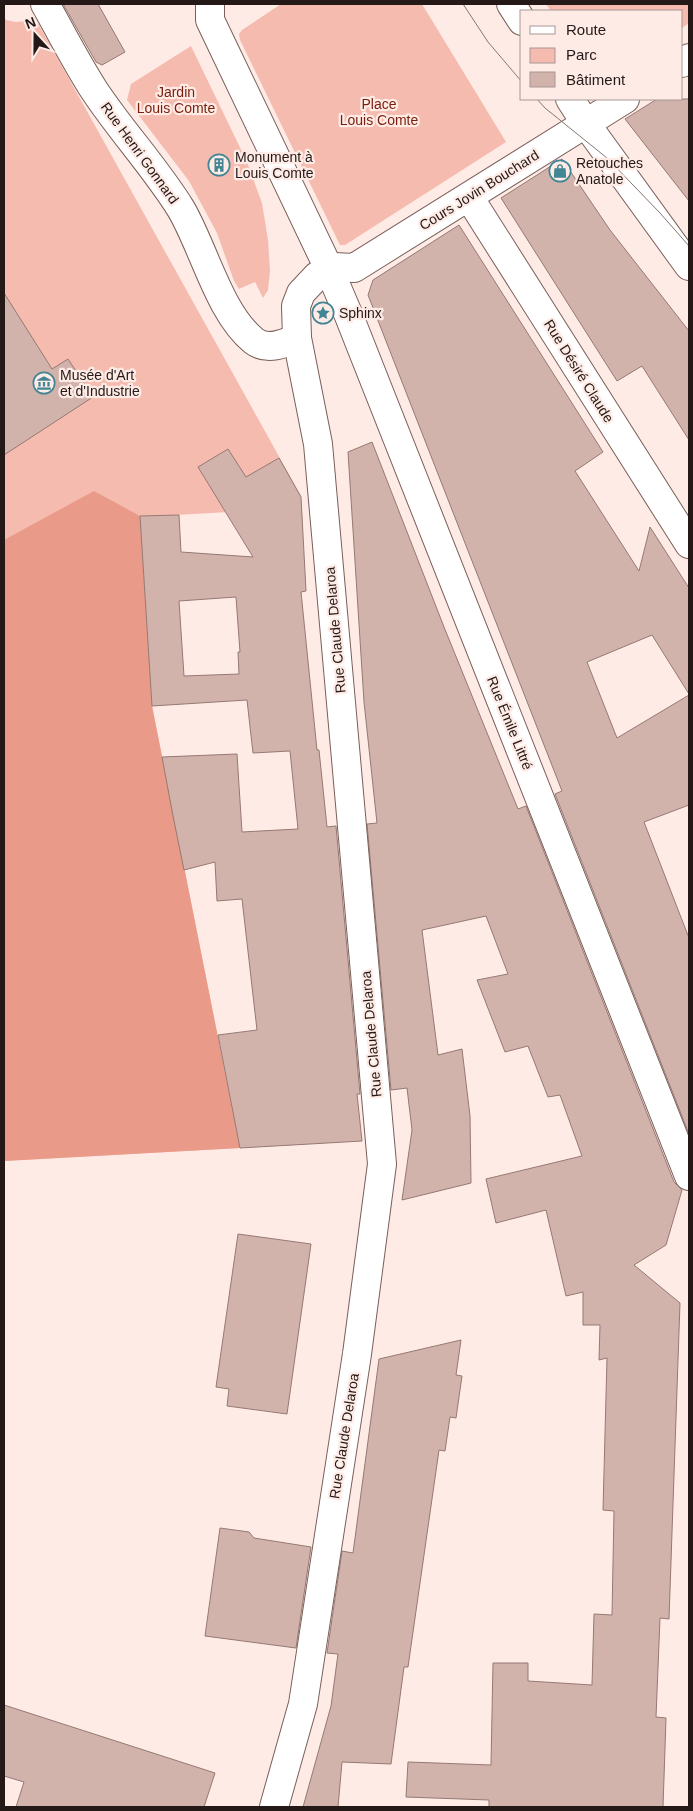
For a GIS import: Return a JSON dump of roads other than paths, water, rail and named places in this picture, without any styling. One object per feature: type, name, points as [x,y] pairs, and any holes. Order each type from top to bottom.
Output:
[{"type":"street","name":"Rue Henri Gonnard","points":[[45,4],[94,90],[165,184],[182,211],[224,302],[241,329],[256,343],[272,346],[285,344],[297,338]]},
{"type":"street","points":[[511,4],[520,18]]},
{"type":"street","points":[[210,12],[329,269]]},
{"type":"street","points":[[571,100],[689,266]]},
{"type":"street","name":"Cours Jovin Bouchard","points":[[329,269],[338,267],[354,268],[623,100]]},
{"type":"street","name":"Rue Désiré Claude","points":[[469,197],[689,544]]},
{"type":"street","name":"Rue Claude Delaroa","points":[[274,1807],[303,1704],[356,1354],[382,1164],[318,444],[297,338],[296,306],[301,293],[317,276],[329,269]]},
{"type":"street","name":"Rue Émile Littré","points":[[329,269],[689,1176]]},
{"type":"tram line","points":[[463,4],[488,42],[520,80]]},
{"type":"tram line","points":[[538,100],[545,108],[607,158],[689,246]]},
{"type":"place","name":"Monument à Louis Comte","points":[[219,165]]},
{"type":"place","name":"Retouches Anatole","points":[[560,171]]},
{"type":"place","name":"Sphinx","points":[[323,313]]},
{"type":"place","name":"Musée d'Art et d'Industrie","points":[[44,383]]},
{"type":"park label","name":"Jardin Louis Comte","points":[[176,100]]},
{"type":"park label","name":"Place Louis Comte","points":[[379,112]]}]
